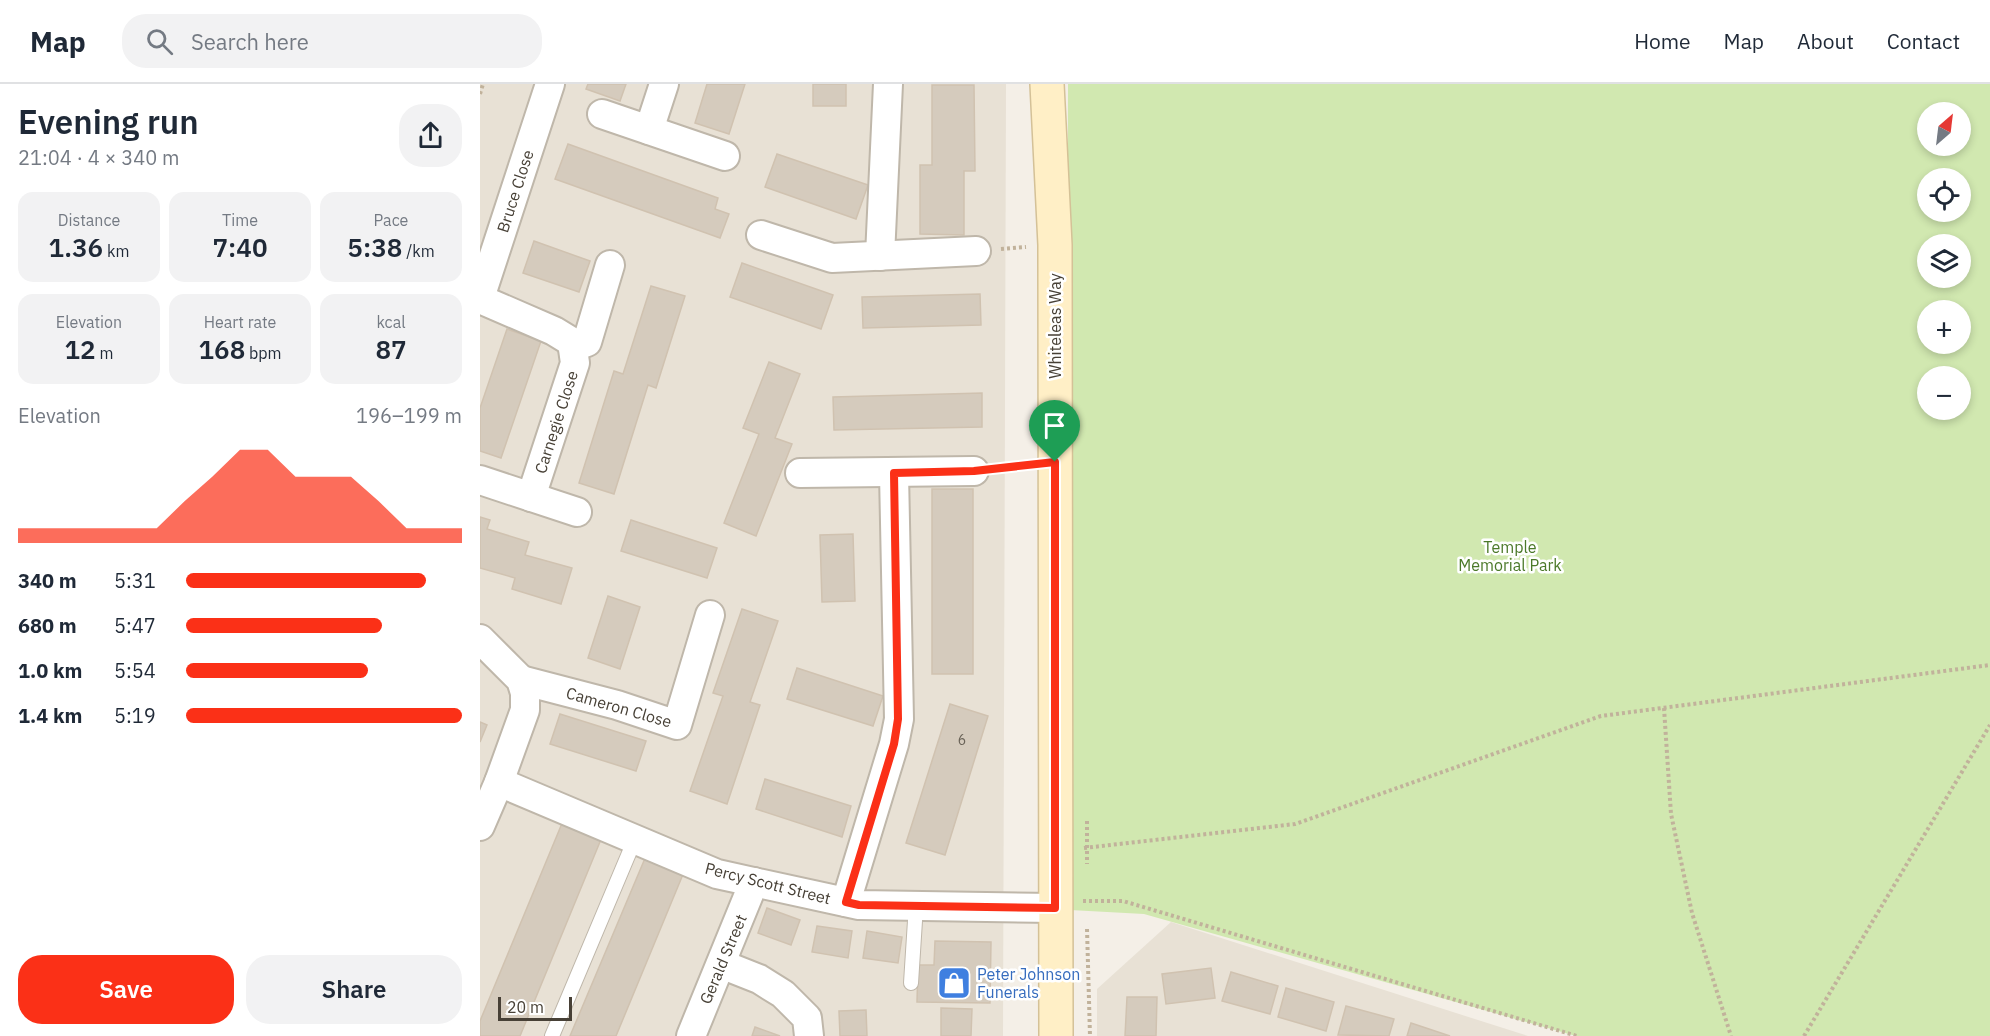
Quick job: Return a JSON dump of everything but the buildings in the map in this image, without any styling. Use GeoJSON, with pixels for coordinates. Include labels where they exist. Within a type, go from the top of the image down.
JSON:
{"type":"FeatureCollection","features":[{"type":"Feature","properties":{"kind":"main road","name":"Whiteleas Way"},"geometry":{"type":"LineString","coordinates":[[1047,84],[1054,245],[1056,1036]]}},
{"type":"Feature","properties":{"kind":"street","name":"Bruce Close"},"geometry":{"type":"LineString","coordinates":[[480,298],[550,84]]}},
{"type":"Feature","properties":{"kind":"street"},"geometry":{"type":"LineString","coordinates":[[649,130],[664,84]]}},
{"type":"Feature","properties":{"kind":"street"},"geometry":{"type":"LineString","coordinates":[[880,256],[888,84]]}},
{"type":"Feature","properties":{"kind":"street"},"geometry":{"type":"LineString","coordinates":[[602,114],[725,156]]}},
{"type":"Feature","properties":{"kind":"street"},"geometry":{"type":"LineString","coordinates":[[761,235],[832,258],[976,251]]}},
{"type":"Feature","properties":{"kind":"street","name":"Carnegie Close"},"geometry":{"type":"LineString","coordinates":[[573,348],[587,342],[610,265]]}},
{"type":"Feature","properties":{"kind":"street","name":"Carnegie Close"},"geometry":{"type":"LineString","coordinates":[[480,298],[554,331],[572,342],[575,363],[531,497]]}},
{"type":"Feature","properties":{"kind":"street"},"geometry":{"type":"LineString","coordinates":[[800,473],[974,471]]}},
{"type":"Feature","properties":{"kind":"street"},"geometry":{"type":"LineString","coordinates":[[846,902],[894,744],[898,719],[894,473]]}},
{"type":"Feature","properties":{"kind":"street"},"geometry":{"type":"LineString","coordinates":[[480,480],[577,512]]}},
{"type":"Feature","properties":{"kind":"street","name":"Cameron Close"},"geometry":{"type":"LineString","coordinates":[[521,680],[617,705],[677,725],[710,615]]}},
{"type":"Feature","properties":{"kind":"street"},"geometry":{"type":"LineString","coordinates":[[480,639],[521,680],[525,693],[525,710],[499,782],[480,826]]}},
{"type":"Feature","properties":{"kind":"street","name":"Percy Scott Street"},"geometry":{"type":"LineString","coordinates":[[499,782],[717,874],[859,905],[1055,905]]}},
{"type":"Feature","properties":{"kind":"street","name":"Gerald Street"},"geometry":{"type":"LineString","coordinates":[[691,1036],[754,882]]}},
{"type":"Feature","properties":{"kind":"street"},"geometry":{"type":"LineString","coordinates":[[721,964],[759,979],[783,994],[807,1018],[809,1036]]}},
{"type":"Feature","properties":{"kind":"lane"},"geometry":{"type":"LineString","coordinates":[[552,1036],[635,839]]}},
{"type":"Feature","properties":{"kind":"lane"},"geometry":{"type":"LineString","coordinates":[[911,983],[916,905]]}},
{"type":"Feature","properties":{"kind":"path"},"geometry":{"type":"LineString","coordinates":[[480,94],[483,84]]}},
{"type":"Feature","properties":{"kind":"path"},"geometry":{"type":"LineString","coordinates":[[976,251],[1054,245]]}},
{"type":"Feature","properties":{"kind":"path"},"geometry":{"type":"LineString","coordinates":[[974,471],[1055,462]]}},
{"type":"Feature","properties":{"kind":"path"},"geometry":{"type":"LineString","coordinates":[[1055,851],[1295,824],[1601,716],[1990,665]]}},
{"type":"Feature","properties":{"kind":"path"},"geometry":{"type":"LineString","coordinates":[[1664,708],[1671,814],[1692,914],[1731,1036]]}},
{"type":"Feature","properties":{"kind":"path"},"geometry":{"type":"LineString","coordinates":[[1804,1036],[1990,725]]}},
{"type":"Feature","properties":{"kind":"path"},"geometry":{"type":"LineString","coordinates":[[1055,905],[1123,901],[1577,1036]]}},
{"type":"Feature","properties":{"kind":"shaded area"},"geometry":{"type":"Polygon","coordinates":[[[480,84],[1006,84],[1003,1036],[480,1036],[480,84]]]}},
{"type":"Feature","properties":{"kind":"shaded area"},"geometry":{"type":"Polygon","coordinates":[[[1171,922],[1528,1036],[1097,1036],[1097,989],[1171,922]]]}},
{"type":"Feature","properties":{"kind":"green space","name":"Temple Memorial Park"},"geometry":{"type":"Polygon","coordinates":[[[1068,84],[1990,84],[1990,1036],[1576,1036],[1144,914],[1070,910],[1067,555],[1068,84]]]}},
{"type":"Feature","properties":{"kind":"place","name":"Peter Johnson Funerals"},"geometry":{"type":"Point","coordinates":[954,983]}},
{"type":"Feature","properties":{"kind":"route"},"geometry":{"type":"LineString","coordinates":[[1055,462],[1055,908],[859,905],[846,902],[894,744],[898,719],[894,473],[974,471],[1055,462]]}}]}
